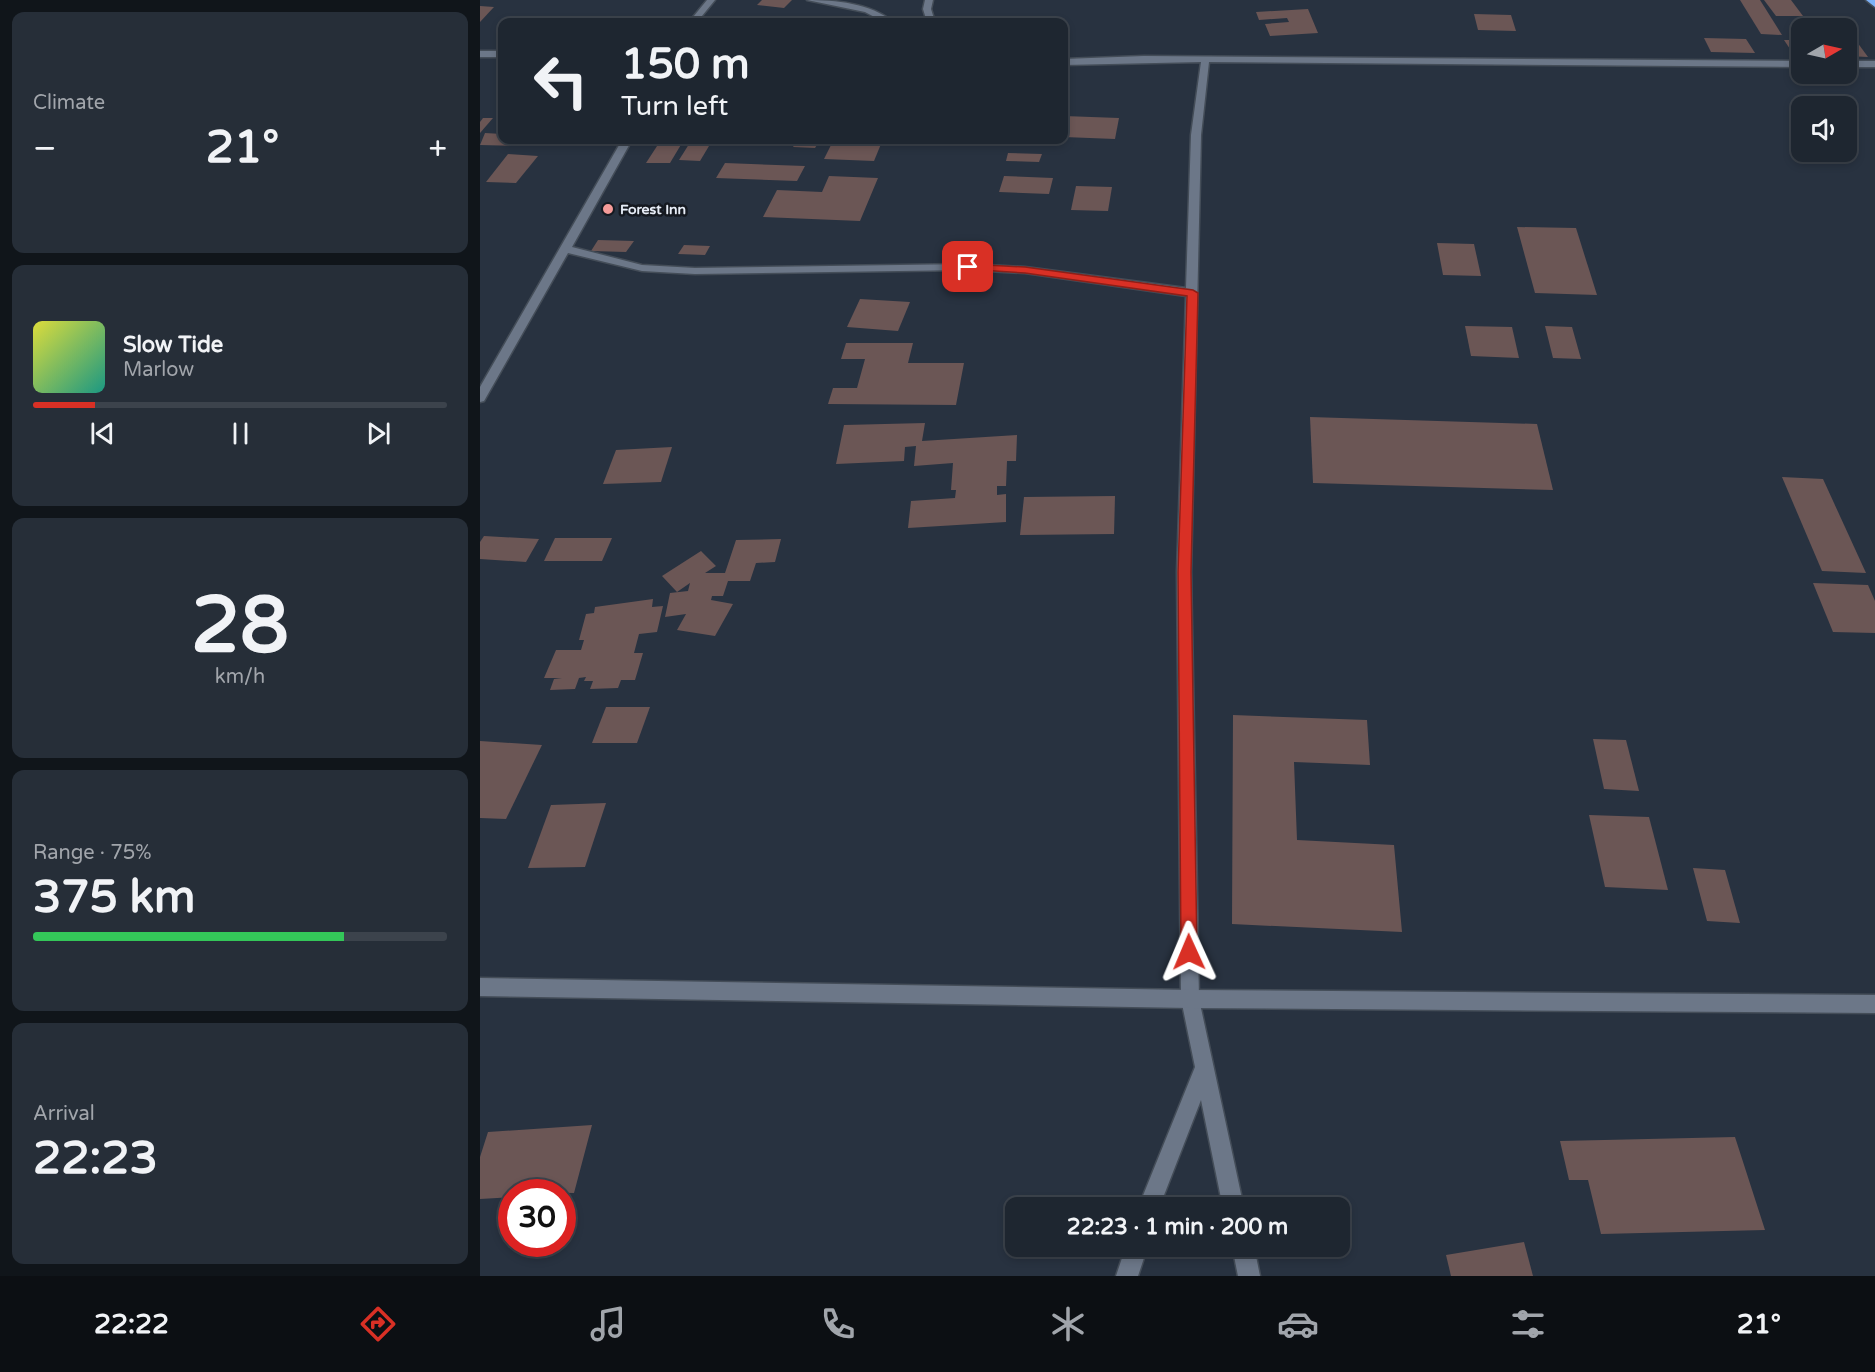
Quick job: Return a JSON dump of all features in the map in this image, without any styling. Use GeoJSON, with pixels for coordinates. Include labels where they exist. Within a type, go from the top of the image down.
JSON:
{"type":"FeatureCollection","features":[{"type":"Feature","properties":{"kind":"highway"},"geometry":{"type":"LineString","coordinates":[[1871,0],[1875,4]]}},
{"type":"Feature","properties":{"kind":"street"},"geometry":{"type":"LineString","coordinates":[[696,18],[711,0]]}},
{"type":"Feature","properties":{"kind":"street"},"geometry":{"type":"LineString","coordinates":[[811,0],[867,10],[882,18]]}},
{"type":"Feature","properties":{"kind":"street"},"geometry":{"type":"LineString","coordinates":[[867,10],[868,0]]}},
{"type":"Feature","properties":{"kind":"street"},"geometry":{"type":"LineString","coordinates":[[929,0],[927,9],[930,18]]}},
{"type":"Feature","properties":{"kind":"street"},"geometry":{"type":"LineString","coordinates":[[480,54],[498,54]]}},
{"type":"Feature","properties":{"kind":"street"},"geometry":{"type":"LineString","coordinates":[[1068,62],[1144,59],[1205,62],[1791,64]]}},
{"type":"Feature","properties":{"kind":"street"},"geometry":{"type":"LineString","coordinates":[[1205,62],[1196,135],[1184,572],[1190,999],[1232,1197]]}},
{"type":"Feature","properties":{"kind":"street"},"geometry":{"type":"LineString","coordinates":[[1857,64],[1875,64]]}},
{"type":"Feature","properties":{"kind":"street"},"geometry":{"type":"LineString","coordinates":[[480,398],[625,144]]}},
{"type":"Feature","properties":{"kind":"street"},"geometry":{"type":"LineString","coordinates":[[567,249],[642,268],[695,271],[968,267],[1025,270],[1193,293]]}},
{"type":"Feature","properties":{"kind":"street"},"geometry":{"type":"LineString","coordinates":[[480,987],[1190,999],[1875,1004]]}},
{"type":"Feature","properties":{"kind":"street"},"geometry":{"type":"LineString","coordinates":[[1152,1197],[1204,1068]]}},
{"type":"Feature","properties":{"kind":"street"},"geometry":{"type":"LineString","coordinates":[[1126,1276],[1133,1257]]}},
{"type":"Feature","properties":{"kind":"street"},"geometry":{"type":"LineString","coordinates":[[1245,1257],[1249,1276]]}},
{"type":"Feature","properties":{"kind":"building"},"geometry":{"type":"Polygon","coordinates":[[[762,0],[792,0],[784,8],[757,5],[762,0]]]}},
{"type":"Feature","properties":{"kind":"building"},"geometry":{"type":"Polygon","coordinates":[[[1740,0],[1760,0],[1782,35],[1761,34],[1740,0]]]}},
{"type":"Feature","properties":{"kind":"building"},"geometry":{"type":"Polygon","coordinates":[[[1764,0],[1791,0],[1803,16],[1776,16],[1764,0]]]}},
{"type":"Feature","properties":{"kind":"building"},"geometry":{"type":"Polygon","coordinates":[[[480,6],[494,7],[480,22],[480,6]]]}},
{"type":"Feature","properties":{"kind":"building"},"geometry":{"type":"Polygon","coordinates":[[[1308,9],[1318,33],[1270,36],[1265,24],[1289,22],[1287,18],[1259,20],[1256,12],[1308,9]]]}},
{"type":"Feature","properties":{"kind":"building"},"geometry":{"type":"Polygon","coordinates":[[[1474,14],[1511,15],[1516,31],[1478,30],[1474,14]]]}},
{"type":"Feature","properties":{"kind":"building"},"geometry":{"type":"Polygon","coordinates":[[[1704,38],[1746,39],[1755,53],[1711,52],[1704,38]]]}},
{"type":"Feature","properties":{"kind":"building"},"geometry":{"type":"Polygon","coordinates":[[[1784,40],[1791,40],[1791,50],[1784,40]]]}},
{"type":"Feature","properties":{"kind":"building"},"geometry":{"type":"Polygon","coordinates":[[[1857,42],[1868,57],[1857,56],[1857,42]]]}},
{"type":"Feature","properties":{"kind":"building"},"geometry":{"type":"Polygon","coordinates":[[[1068,116],[1119,118],[1115,139],[1068,137],[1068,116]]]}},
{"type":"Feature","properties":{"kind":"building"},"geometry":{"type":"Polygon","coordinates":[[[483,118],[493,118],[480,133],[480,122],[483,118]]]}},
{"type":"Feature","properties":{"kind":"building"},"geometry":{"type":"Polygon","coordinates":[[[485,133],[498,134],[498,144],[526,144],[525,146],[480,145],[485,133]]]}},
{"type":"Feature","properties":{"kind":"building"},"geometry":{"type":"Polygon","coordinates":[[[658,144],[681,144],[670,163],[646,163],[658,144]]]}},
{"type":"Feature","properties":{"kind":"building"},"geometry":{"type":"Polygon","coordinates":[[[689,144],[710,144],[700,161],[679,160],[689,144]]]}},
{"type":"Feature","properties":{"kind":"building"},"geometry":{"type":"Polygon","coordinates":[[[795,144],[818,144],[815,148],[793,147],[795,144]]]}},
{"type":"Feature","properties":{"kind":"building"},"geometry":{"type":"Polygon","coordinates":[[[832,144],[881,144],[874,161],[824,159],[832,144]]]}},
{"type":"Feature","properties":{"kind":"building"},"geometry":{"type":"Polygon","coordinates":[[[1008,153],[1042,154],[1039,162],[1006,161],[1008,153]]]}},
{"type":"Feature","properties":{"kind":"building"},"geometry":{"type":"Polygon","coordinates":[[[508,154],[538,156],[516,183],[486,182],[508,154]]]}},
{"type":"Feature","properties":{"kind":"building"},"geometry":{"type":"Polygon","coordinates":[[[725,163],[805,166],[797,181],[716,178],[725,163]]]}},
{"type":"Feature","properties":{"kind":"building"},"geometry":{"type":"Polygon","coordinates":[[[829,176],[878,178],[860,221],[763,217],[777,190],[822,192],[829,176]]]}},
{"type":"Feature","properties":{"kind":"building"},"geometry":{"type":"Polygon","coordinates":[[[1004,176],[1053,178],[1049,194],[999,192],[1004,176]]]}},
{"type":"Feature","properties":{"kind":"building"},"geometry":{"type":"Polygon","coordinates":[[[1076,186],[1112,187],[1108,211],[1071,210],[1076,186]]]}},
{"type":"Feature","properties":{"kind":"building"},"geometry":{"type":"Polygon","coordinates":[[[1517,227],[1576,228],[1597,295],[1535,293],[1517,227]]]}},
{"type":"Feature","properties":{"kind":"building"},"geometry":{"type":"Polygon","coordinates":[[[598,240],[634,241],[626,252],[591,251],[598,240]]]}},
{"type":"Feature","properties":{"kind":"building"},"geometry":{"type":"Polygon","coordinates":[[[1437,243],[1474,244],[1481,276],[1443,275],[1437,243]]]}},
{"type":"Feature","properties":{"kind":"building"},"geometry":{"type":"Polygon","coordinates":[[[684,245],[710,246],[705,255],[678,254],[684,245]]]}},
{"type":"Feature","properties":{"kind":"building"},"geometry":{"type":"Polygon","coordinates":[[[860,299],[910,302],[898,331],[847,327],[860,299]]]}},
{"type":"Feature","properties":{"kind":"building"},"geometry":{"type":"Polygon","coordinates":[[[1465,326],[1512,327],[1519,358],[1471,356],[1465,326]]]}},
{"type":"Feature","properties":{"kind":"building"},"geometry":{"type":"Polygon","coordinates":[[[1545,326],[1572,327],[1581,359],[1553,358],[1545,326]]]}},
{"type":"Feature","properties":{"kind":"building"},"geometry":{"type":"Polygon","coordinates":[[[846,343],[913,343],[908,363],[964,363],[956,405],[828,404],[833,388],[857,388],[865,359],[841,359],[846,343]]]}},
{"type":"Feature","properties":{"kind":"building"},"geometry":{"type":"Polygon","coordinates":[[[1310,417],[1537,424],[1553,490],[1313,483],[1310,417]]]}},
{"type":"Feature","properties":{"kind":"building"},"geometry":{"type":"Polygon","coordinates":[[[925,423],[922,441],[1017,435],[1016,461],[1007,461],[1006,486],[997,486],[997,495],[1006,494],[1006,522],[908,528],[911,501],[955,498],[956,490],[951,490],[953,463],[914,466],[916,446],[905,447],[904,461],[836,464],[844,425],[925,423]]]}},
{"type":"Feature","properties":{"kind":"building"},"geometry":{"type":"Polygon","coordinates":[[[672,447],[661,482],[603,484],[616,450],[672,447]]]}},
{"type":"Feature","properties":{"kind":"building"},"geometry":{"type":"Polygon","coordinates":[[[1782,477],[1823,479],[1866,573],[1822,571],[1782,477]]]}},
{"type":"Feature","properties":{"kind":"building"},"geometry":{"type":"Polygon","coordinates":[[[1115,496],[1114,534],[1020,535],[1024,497],[1115,496]]]}},
{"type":"Feature","properties":{"kind":"building"},"geometry":{"type":"Polygon","coordinates":[[[484,536],[539,539],[526,562],[480,559],[480,542],[484,536]]]}},
{"type":"Feature","properties":{"kind":"building"},"geometry":{"type":"Polygon","coordinates":[[[555,538],[612,538],[602,561],[544,561],[555,538]]]}},
{"type":"Feature","properties":{"kind":"building"},"geometry":{"type":"Polygon","coordinates":[[[781,539],[775,562],[756,563],[750,581],[728,581],[723,596],[712,596],[711,600],[733,604],[715,636],[677,630],[686,614],[665,617],[670,593],[688,591],[690,583],[677,592],[662,576],[701,551],[716,566],[705,573],[725,573],[736,540],[781,539]]]}},
{"type":"Feature","properties":{"kind":"building"},"geometry":{"type":"Polygon","coordinates":[[[1813,583],[1868,585],[1875,601],[1875,633],[1833,632],[1813,583]]]}},
{"type":"Feature","properties":{"kind":"building"},"geometry":{"type":"Polygon","coordinates":[[[653,599],[652,607],[663,606],[657,632],[639,634],[634,653],[643,653],[635,680],[621,680],[618,688],[590,689],[593,681],[584,681],[586,677],[579,678],[575,689],[550,690],[554,679],[562,678],[544,678],[556,650],[581,650],[584,640],[579,640],[586,614],[594,613],[595,607],[653,599]]]}},
{"type":"Feature","properties":{"kind":"building"},"geometry":{"type":"Polygon","coordinates":[[[606,707],[650,707],[637,743],[592,743],[606,707]]]}},
{"type":"Feature","properties":{"kind":"building"},"geometry":{"type":"Polygon","coordinates":[[[1233,715],[1367,720],[1370,765],[1294,762],[1297,840],[1394,845],[1402,932],[1232,924],[1233,715]]]}},
{"type":"Feature","properties":{"kind":"building"},"geometry":{"type":"Polygon","coordinates":[[[1593,739],[1626,740],[1639,791],[1604,789],[1593,739]]]}},
{"type":"Feature","properties":{"kind":"building"},"geometry":{"type":"Polygon","coordinates":[[[480,741],[542,745],[506,819],[480,818],[480,741]]]}},
{"type":"Feature","properties":{"kind":"building"},"geometry":{"type":"Polygon","coordinates":[[[606,803],[585,867],[528,868],[551,805],[606,803]]]}},
{"type":"Feature","properties":{"kind":"building"},"geometry":{"type":"Polygon","coordinates":[[[1589,815],[1649,817],[1668,890],[1605,887],[1589,815]]]}},
{"type":"Feature","properties":{"kind":"building"},"geometry":{"type":"Polygon","coordinates":[[[1693,868],[1725,870],[1740,923],[1707,921],[1693,868]]]}},
{"type":"Feature","properties":{"kind":"building"},"geometry":{"type":"Polygon","coordinates":[[[592,1125],[576,1185],[576,1179],[498,1179],[498,1198],[480,1199],[480,1157],[488,1132],[592,1125]]]}},
{"type":"Feature","properties":{"kind":"building"},"geometry":{"type":"Polygon","coordinates":[[[1735,1137],[1765,1230],[1601,1234],[1588,1180],[1569,1180],[1560,1141],[1735,1137]]]}},
{"type":"Feature","properties":{"kind":"building"},"geometry":{"type":"Polygon","coordinates":[[[1524,1242],[1533,1276],[1451,1276],[1446,1255],[1524,1242]]]}},
{"type":"Feature","properties":{"kind":"place","name":"Forest Inn"},"geometry":{"type":"Point","coordinates":[608,209]}},
{"type":"Feature","properties":{"kind":"route"},"geometry":{"type":"LineString","coordinates":[[968,267],[1025,270],[1193,293],[1184,572],[1189,952]]}}]}
